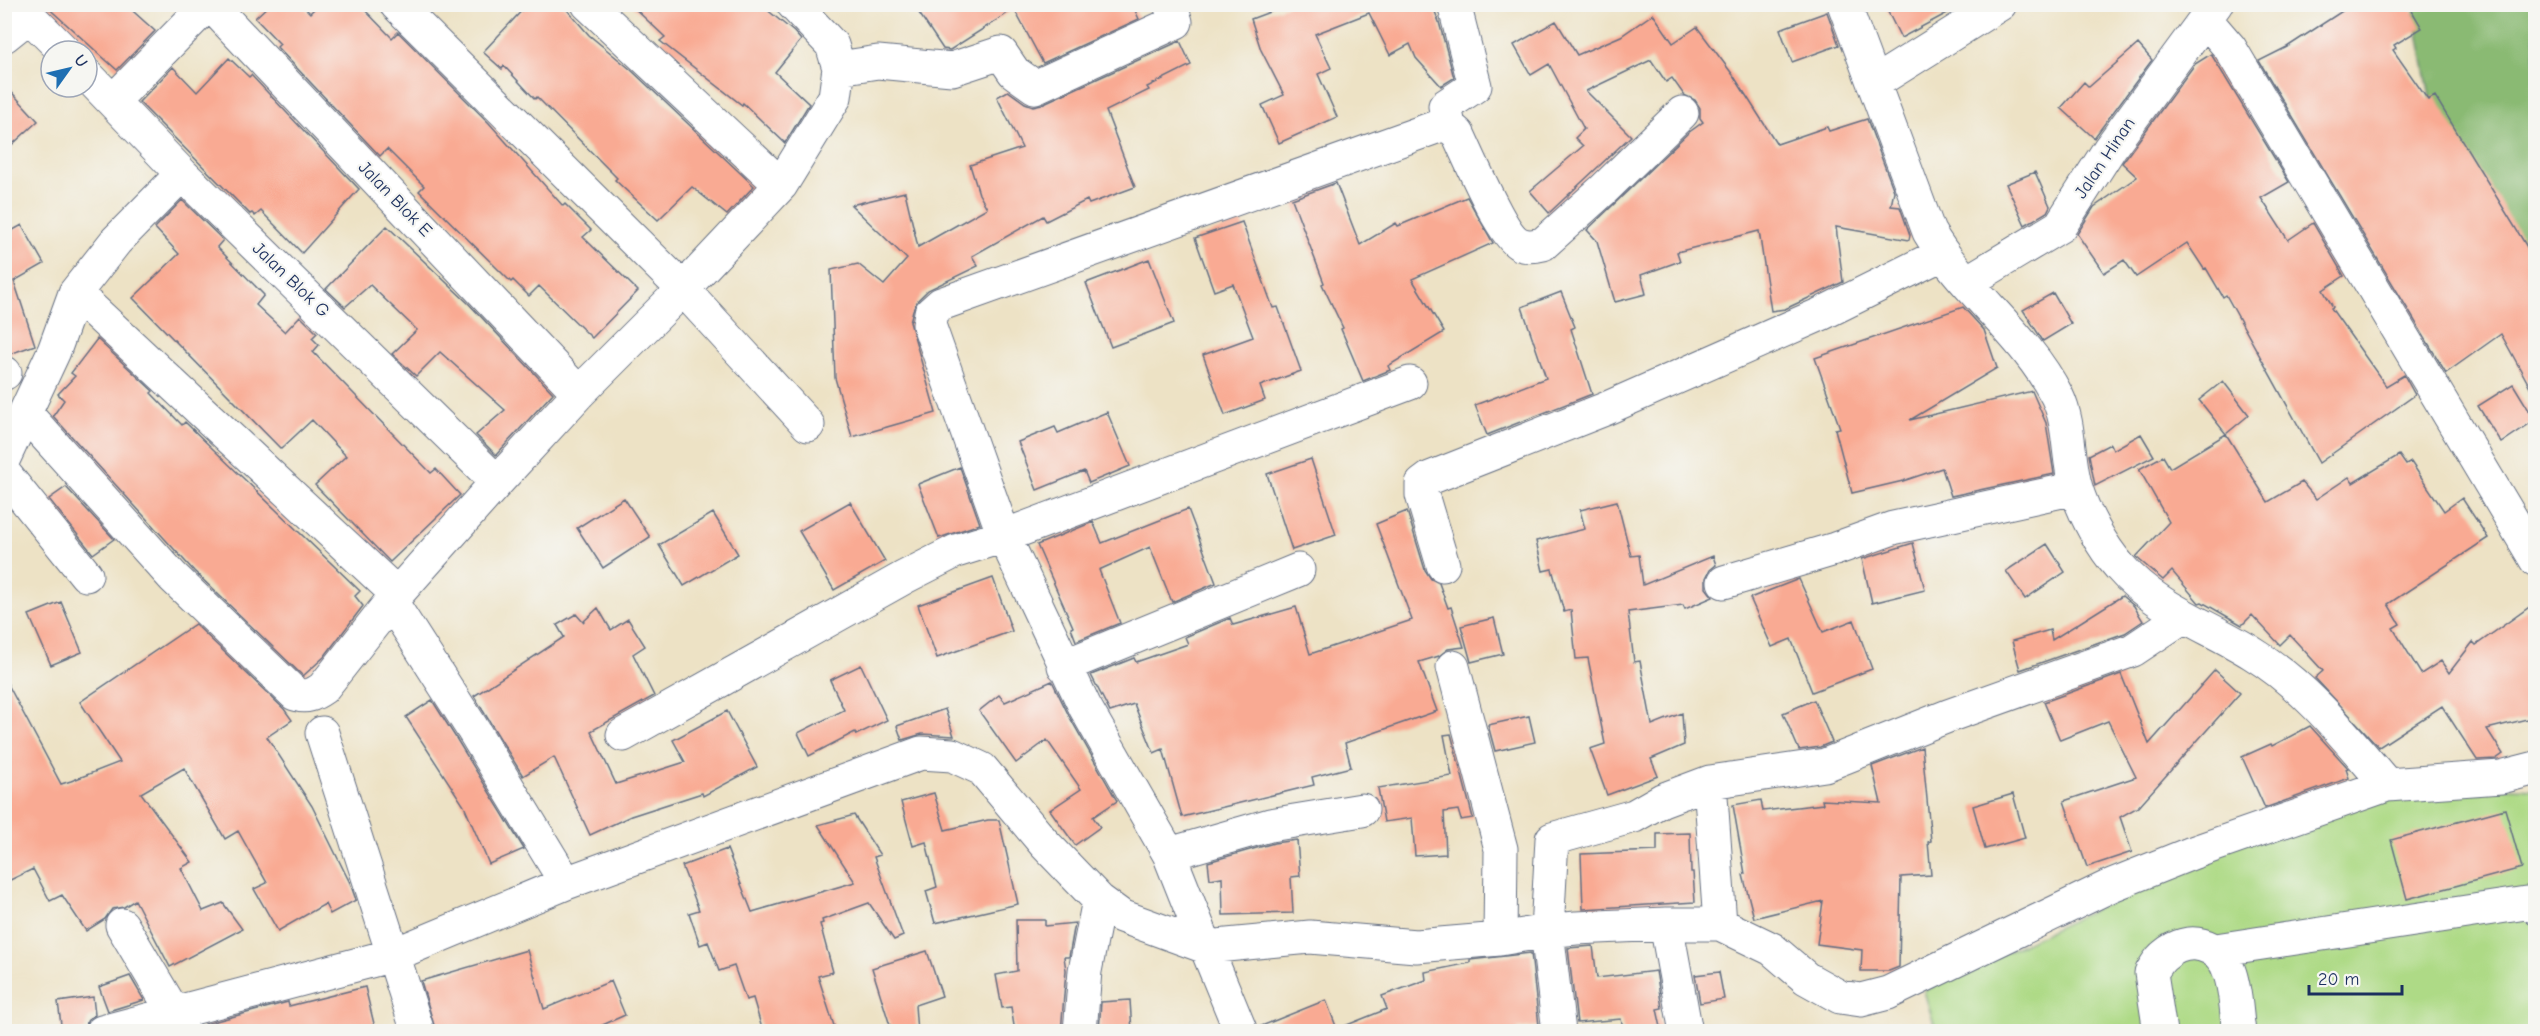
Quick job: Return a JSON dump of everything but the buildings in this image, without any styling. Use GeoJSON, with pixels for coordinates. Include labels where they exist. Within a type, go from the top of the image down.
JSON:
{"type":"FeatureCollection","features":[{"type":"Feature","properties":{"kind":"street"},"geometry":{"type":"LineString","coordinates":[[113,101],[209,4]]}},
{"type":"Feature","properties":{"kind":"street","name":"Jalan Blok E"},"geometry":{"type":"LineString","coordinates":[[209,4],[579,393]]}},
{"type":"Feature","properties":{"kind":"street"},"geometry":{"type":"LineString","coordinates":[[396,4],[683,289],[808,425]]}},
{"type":"Feature","properties":{"kind":"street"},"geometry":{"type":"LineString","coordinates":[[588,4],[781,185]]}},
{"type":"Feature","properties":{"kind":"street"},"geometry":{"type":"LineString","coordinates":[[26,414],[173,577],[295,694],[302,697],[311,696],[323,688],[394,599],[497,482],[579,393],[683,289],[781,185],[835,97],[839,68],[832,45],[793,4]]}},
{"type":"Feature","properties":{"kind":"street"},"geometry":{"type":"LineString","coordinates":[[839,68],[878,62],[952,69],[1001,53],[1014,72],[1035,87],[1176,22],[1170,4]]}},
{"type":"Feature","properties":{"kind":"street"},"geometry":{"type":"LineString","coordinates":[[1454,4],[1475,86],[1445,106],[1449,126],[1458,134],[1504,228],[1519,244],[1533,246],[1543,244],[1682,113]]}},
{"type":"Feature","properties":{"kind":"street"},"geometry":{"type":"LineString","coordinates":[[1844,4],[1920,211],[1942,254],[2020,341],[2057,397],[2069,435],[2076,488],[2100,541],[2120,567],[2144,591],[2184,616],[2253,653],[2298,688],[2338,727],[2387,785]]}},
{"type":"Feature","properties":{"kind":"street"},"geometry":{"type":"LineString","coordinates":[[1874,83],[2000,4]]}},
{"type":"Feature","properties":{"kind":"street"},"geometry":{"type":"LineString","coordinates":[[2210,12],[2535,560]]}},
{"type":"Feature","properties":{"kind":"street","name":"Jalan Hinan"},"geometry":{"type":"LineString","coordinates":[[1967,282],[2060,226],[2110,148],[2210,12]]}},
{"type":"Feature","properties":{"kind":"street"},"geometry":{"type":"LineString","coordinates":[[17,19],[46,39]]}},
{"type":"Feature","properties":{"kind":"street","name":"Jalan Blok G"},"geometry":{"type":"LineString","coordinates":[[99,87],[182,174],[497,482]]}},
{"type":"Feature","properties":{"kind":"street"},"geometry":{"type":"LineString","coordinates":[[1241,1032],[1169,854],[1113,759],[1064,666],[1004,536],[929,325],[931,313],[941,304],[1439,126],[1449,126]]}},
{"type":"Feature","properties":{"kind":"street"},"geometry":{"type":"LineString","coordinates":[[4,458],[54,351],[75,293],[116,241],[182,174]]}},
{"type":"Feature","properties":{"kind":"street"},"geometry":{"type":"LineString","coordinates":[[1443,565],[1422,495],[1422,484],[1430,478],[1616,405],[1821,314],[1942,254]]}},
{"type":"Feature","properties":{"kind":"street"},"geometry":{"type":"LineString","coordinates":[[75,293],[394,599],[566,883]]}},
{"type":"Feature","properties":{"kind":"street"},"geometry":{"type":"LineString","coordinates":[[622,735],[905,577],[956,551],[1004,536],[1410,383]]}},
{"type":"Feature","properties":{"kind":"street"},"geometry":{"type":"LineString","coordinates":[[4,473],[86,575]]}},
{"type":"Feature","properties":{"kind":"street"},"geometry":{"type":"LineString","coordinates":[[1724,582],[1835,549],[1893,528],[2076,488]]}},
{"type":"Feature","properties":{"kind":"street"},"geometry":{"type":"LineString","coordinates":[[1064,666],[1298,570]]}},
{"type":"Feature","properties":{"kind":"street"},"geometry":{"type":"LineString","coordinates":[[1559,1032],[1547,931],[1552,839],[1634,816],[1673,795],[1710,782],[1825,765],[1948,716],[2133,650],[2184,616]]}},
{"type":"Feature","properties":{"kind":"street"},"geometry":{"type":"LineString","coordinates":[[1453,667],[1501,849],[1500,939]]}},
{"type":"Feature","properties":{"kind":"street"},"geometry":{"type":"LineString","coordinates":[[322,733],[418,1032]]}},
{"type":"Feature","properties":{"kind":"street"},"geometry":{"type":"LineString","coordinates":[[102,1032],[178,1022],[393,955],[566,883],[921,753],[952,754],[982,769],[1044,843],[1099,900],[1121,916],[1206,947],[1310,937],[1416,946],[1500,939],[1547,931],[1666,924],[1720,924],[1772,949],[1806,978],[1840,997],[1862,1000],[1888,993],[2112,885],[2192,853],[2387,785],[2501,777],[2535,768]]}},
{"type":"Feature","properties":{"kind":"street"},"geometry":{"type":"LineString","coordinates":[[1710,782],[1720,924]]}},
{"type":"Feature","properties":{"kind":"street"},"geometry":{"type":"LineString","coordinates":[[1169,854],[1270,825],[1362,810]]}},
{"type":"Feature","properties":{"kind":"street"},"geometry":{"type":"LineString","coordinates":[[1080,1032],[1087,961],[1099,900]]}},
{"type":"Feature","properties":{"kind":"street"},"geometry":{"type":"LineString","coordinates":[[2160,1032],[2151,973],[2164,955],[2181,945],[2198,944],[2216,950],[2526,903],[2535,908]]}},
{"type":"Feature","properties":{"kind":"street"},"geometry":{"type":"LineString","coordinates":[[1666,924],[1686,1032]]}},
{"type":"Feature","properties":{"kind":"street"},"geometry":{"type":"LineString","coordinates":[[122,925],[178,1022]]}},
{"type":"Feature","properties":{"kind":"street"},"geometry":{"type":"LineString","coordinates":[[2216,950],[2229,970],[2239,1032]]}},
{"type":"Feature","properties":{"kind":"green space"},"geometry":{"type":"Polygon","coordinates":[[[2413,5],[2535,5],[2535,273],[2430,98],[2413,5]]]}},
{"type":"Feature","properties":{"kind":"green space"},"geometry":{"type":"Polygon","coordinates":[[[2364,782],[2535,789],[2535,1031],[1936,1031],[1924,991],[2364,782]]]}}]}
